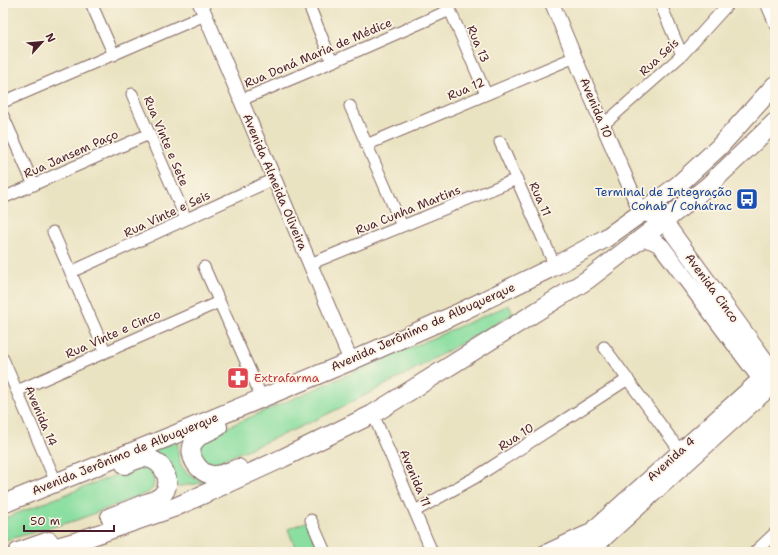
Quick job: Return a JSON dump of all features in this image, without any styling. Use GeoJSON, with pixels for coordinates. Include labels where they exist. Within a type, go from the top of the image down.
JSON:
{"type":"FeatureCollection","features":[{"type":"Feature","properties":{"kind":"main road","name":"Avenida Jerônimo de Albuquerque"},"geometry":{"type":"LineString","coordinates":[[3,504],[351,360],[448,318],[555,266],[606,238],[642,213],[678,185],[719,147],[775,85]]}},
{"type":"Feature","properties":{"kind":"main road"},"geometry":{"type":"LineString","coordinates":[[38,552],[77,547],[173,508],[283,458],[373,414],[586,280],[708,186],[775,122]]}},
{"type":"Feature","properties":{"kind":"main road"},"geometry":{"type":"LineString","coordinates":[[642,213],[654,216],[664,221]]}},
{"type":"Feature","properties":{"kind":"main road","name":"Avenida Cinco"},"geometry":{"type":"LineString","coordinates":[[664,221],[771,379]]}},
{"type":"Feature","properties":{"kind":"main road","name":"Avenida Cinco"},"geometry":{"type":"LineString","coordinates":[[641,239],[651,240],[662,247],[771,379]]}},
{"type":"Feature","properties":{"kind":"main road"},"geometry":{"type":"LineString","coordinates":[[351,360],[286,396],[199,436],[192,445],[193,460],[198,468],[204,473],[214,475],[223,474],[373,414]]}},
{"type":"Feature","properties":{"kind":"main road","name":"Avenida 4"},"geometry":{"type":"LineString","coordinates":[[568,552],[680,451],[771,379]]}},
{"type":"Feature","properties":{"kind":"main road","name":"Avenida 4"},"geometry":{"type":"LineString","coordinates":[[589,552],[771,379]]}},
{"type":"Feature","properties":{"kind":"main road"},"geometry":{"type":"LineString","coordinates":[[3,509],[65,490],[140,458],[157,462],[163,468],[166,475],[167,482],[165,491],[157,499],[18,552]]}},
{"type":"Feature","properties":{"kind":"street"},"geometry":{"type":"LineString","coordinates":[[91,3],[114,55]]}},
{"type":"Feature","properties":{"kind":"street"},"geometry":{"type":"LineString","coordinates":[[308,3],[332,62]]}},
{"type":"Feature","properties":{"kind":"street","name":"Avenida 10"},"geometry":{"type":"LineString","coordinates":[[552,3],[642,213]]}},
{"type":"Feature","properties":{"kind":"street"},"geometry":{"type":"LineString","coordinates":[[660,3],[682,55]]}},
{"type":"Feature","properties":{"kind":"street","name":"Rua Seis"},"geometry":{"type":"LineString","coordinates":[[603,125],[682,55],[729,3]]}},
{"type":"Feature","properties":{"kind":"street"},"geometry":{"type":"LineString","coordinates":[[766,3],[775,24]]}},
{"type":"Feature","properties":{"kind":"street","name":"Rua Doná Maria de Médice"},"geometry":{"type":"LineString","coordinates":[[241,100],[332,62],[448,6]]}},
{"type":"Feature","properties":{"kind":"street","name":"Rua 13"},"geometry":{"type":"LineString","coordinates":[[448,6],[486,94]]}},
{"type":"Feature","properties":{"kind":"street"},"geometry":{"type":"LineString","coordinates":[[3,102],[114,55],[203,9]]}},
{"type":"Feature","properties":{"kind":"street","name":"Avenida Almeida Oliveira"},"geometry":{"type":"LineString","coordinates":[[203,9],[351,360]]}},
{"type":"Feature","properties":{"kind":"street","name":"Rua 12"},"geometry":{"type":"LineString","coordinates":[[366,145],[575,57]]}},
{"type":"Feature","properties":{"kind":"street","name":"Rua Vinte e Sete"},"geometry":{"type":"LineString","coordinates":[[132,94],[186,219]]}},
{"type":"Feature","properties":{"kind":"street"},"geometry":{"type":"LineString","coordinates":[[350,106],[402,226]]}},
{"type":"Feature","properties":{"kind":"street"},"geometry":{"type":"LineString","coordinates":[[3,116],[34,184]]}},
{"type":"Feature","properties":{"kind":"street","name":"Rua Jansem Paço"},"geometry":{"type":"LineString","coordinates":[[3,198],[149,134]]}},
{"type":"Feature","properties":{"kind":"street","name":"Rua 11"},"geometry":{"type":"LineString","coordinates":[[500,142],[555,266]]}},
{"type":"Feature","properties":{"kind":"street","name":"Rua Vinte e Seis"},"geometry":{"type":"LineString","coordinates":[[71,272],[274,179]]}},
{"type":"Feature","properties":{"kind":"street","name":"Rua Cunha Martins"},"geometry":{"type":"LineString","coordinates":[[310,264],[517,179]]}},
{"type":"Feature","properties":{"kind":"street"},"geometry":{"type":"LineString","coordinates":[[53,232],[105,351]]}},
{"type":"Feature","properties":{"kind":"street"},"geometry":{"type":"LineString","coordinates":[[204,267],[262,398]]}},
{"type":"Feature","properties":{"kind":"street","name":"Rua Vinte e Cinco"},"geometry":{"type":"LineString","coordinates":[[17,391],[219,302]]}},
{"type":"Feature","properties":{"kind":"street"},"geometry":{"type":"LineString","coordinates":[[604,347],[680,451]]}},
{"type":"Feature","properties":{"kind":"street","name":"Avenida 14"},"geometry":{"type":"LineString","coordinates":[[3,359],[56,482]]}},
{"type":"Feature","properties":{"kind":"street","name":"Rua 10"},"geometry":{"type":"LineString","coordinates":[[415,511],[476,477],[628,380]]}},
{"type":"Feature","properties":{"kind":"street","name":"Avenida 11"},"geometry":{"type":"LineString","coordinates":[[373,414],[432,552]]}},
{"type":"Feature","properties":{"kind":"street"},"geometry":{"type":"LineString","coordinates":[[311,520],[325,552]]}},
{"type":"Feature","properties":{"kind":"street"},"geometry":{"type":"LineString","coordinates":[[542,552],[598,526]]}},
{"type":"Feature","properties":{"kind":"street"},"geometry":{"type":"LineString","coordinates":[[755,552],[775,534]]}},
{"type":"Feature","properties":{"kind":"green space"},"geometry":{"type":"Polygon","coordinates":[[[509,305],[513,314],[340,408],[264,443],[212,464],[202,462],[196,445],[200,439],[509,305]]]}},
{"type":"Feature","properties":{"kind":"green space"},"geometry":{"type":"Polygon","coordinates":[[[178,442],[178,456],[182,466],[189,474],[202,483],[174,487],[153,449],[178,442]]]}},
{"type":"Feature","properties":{"kind":"green space"},"geometry":{"type":"Polygon","coordinates":[[[136,467],[146,468],[153,476],[154,483],[149,492],[77,520],[3,541],[3,519],[136,467]]]}},
{"type":"Feature","properties":{"kind":"green space"},"geometry":{"type":"Polygon","coordinates":[[[307,521],[318,549],[310,552],[297,552],[288,529],[307,521]]]}},
{"type":"Feature","properties":{"kind":"place","name":"Terminal de Integração Cohab / Cohatrac"},"geometry":{"type":"Point","coordinates":[747,199]}},
{"type":"Feature","properties":{"kind":"place","name":"Extrafarma"},"geometry":{"type":"Point","coordinates":[238,378]}}]}
